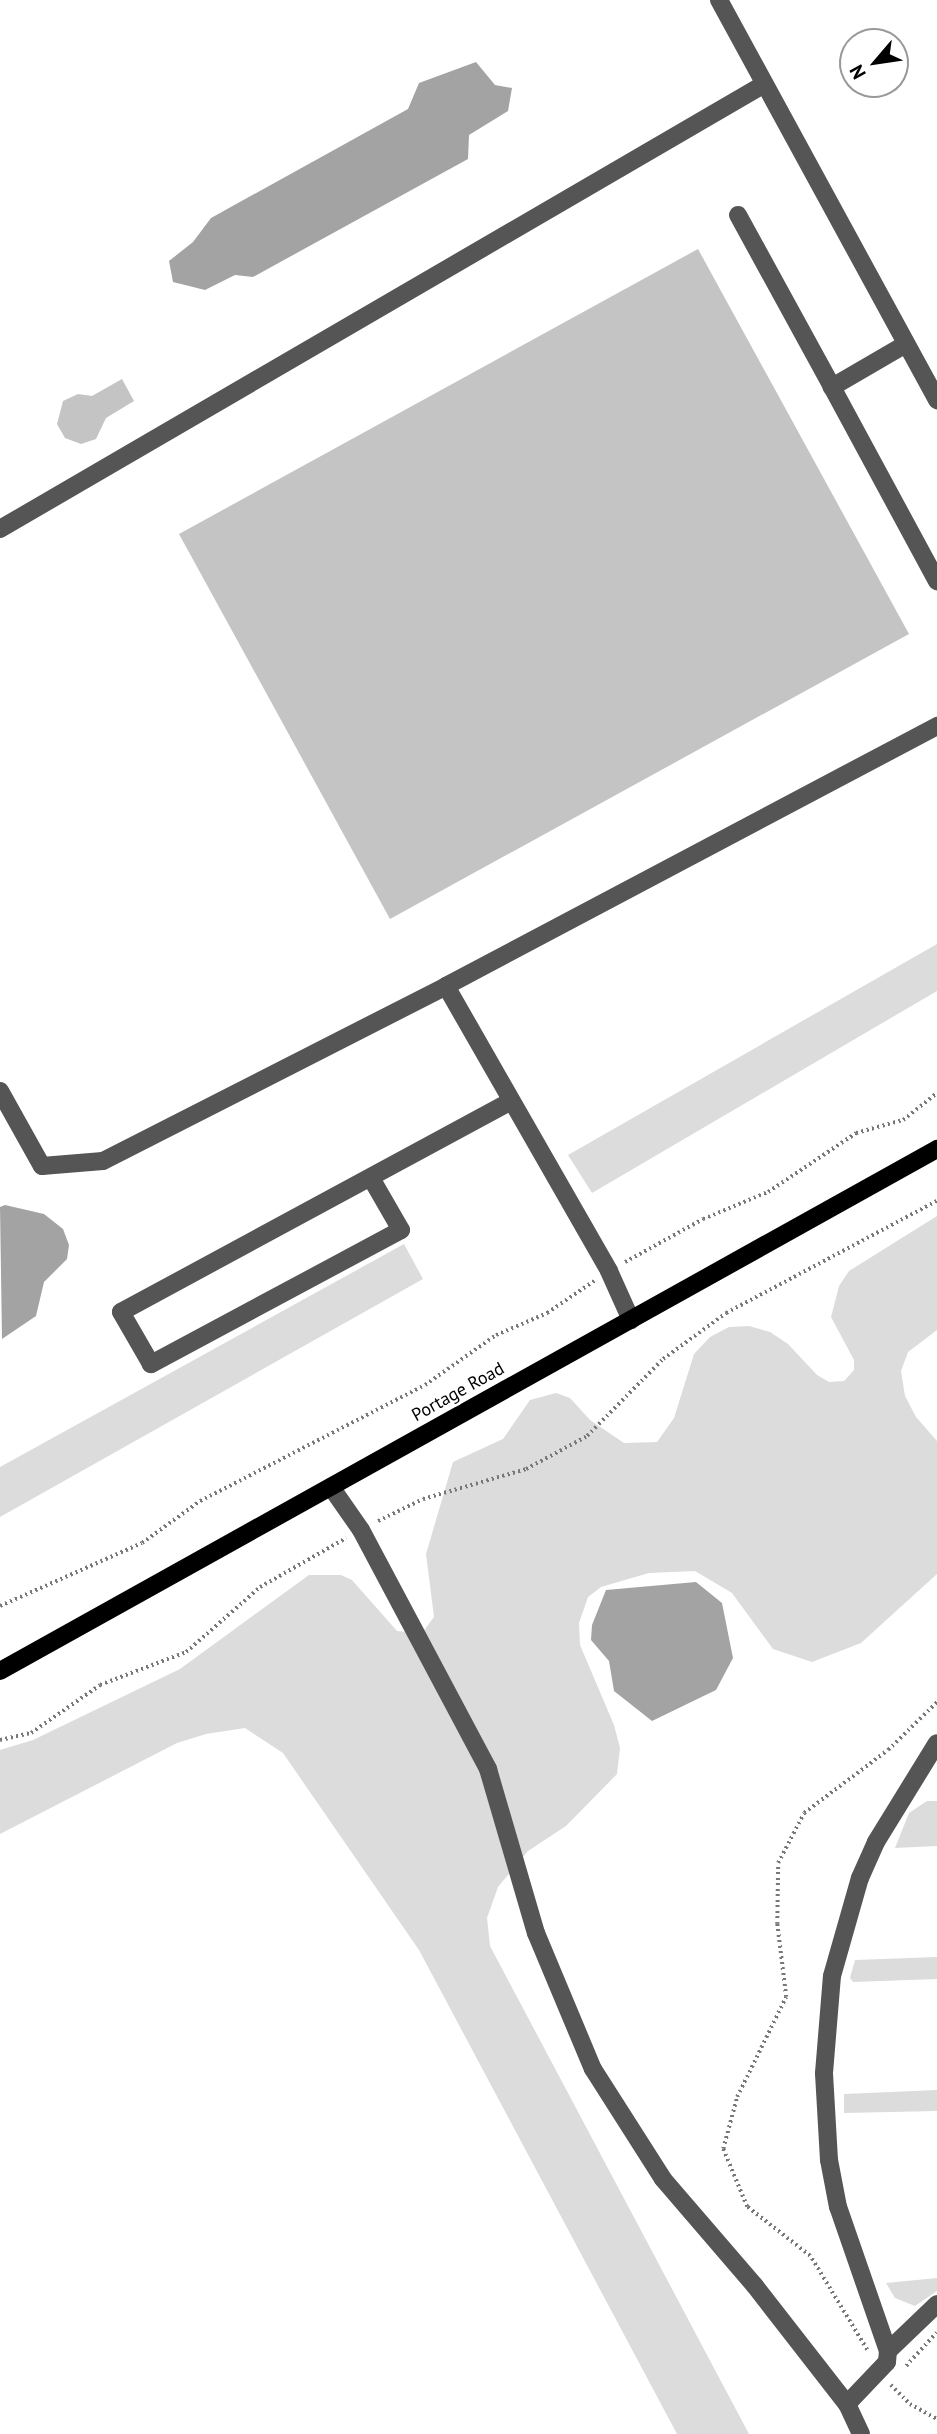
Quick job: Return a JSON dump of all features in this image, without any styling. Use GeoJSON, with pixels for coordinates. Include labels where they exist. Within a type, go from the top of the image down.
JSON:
{"type":"FeatureCollection","features":[{"type":"Feature","properties":{"kind":"main road","name":"Portage Road"},"geometry":{"type":"LineString","coordinates":[[0,1671],[937,1149]]}},
{"type":"Feature","properties":{"kind":"street"},"geometry":{"type":"LineString","coordinates":[[719,0],[937,400]]}},
{"type":"Feature","properties":{"kind":"street"},"geometry":{"type":"LineString","coordinates":[[0,529],[763,85]]}},
{"type":"Feature","properties":{"kind":"street"},"geometry":{"type":"LineString","coordinates":[[738,215],[937,581]]}},
{"type":"Feature","properties":{"kind":"street"},"geometry":{"type":"LineString","coordinates":[[832,387],[906,344]]}},
{"type":"Feature","properties":{"kind":"street"},"geometry":{"type":"LineString","coordinates":[[0,1091],[42,1166],[103,1161],[446,986],[937,726]]}},
{"type":"Feature","properties":{"kind":"street"},"geometry":{"type":"LineString","coordinates":[[446,986],[609,1271],[632,1320]]}},
{"type":"Feature","properties":{"kind":"street"},"geometry":{"type":"LineString","coordinates":[[371,1178],[401,1230],[151,1364],[121,1311],[510,1102]]}},
{"type":"Feature","properties":{"kind":"street"},"geometry":{"type":"LineString","coordinates":[[331,1487],[361,1530],[488,1769],[536,1933],[593,2069],[663,2179],[755,2286],[847,2404],[860,2434]]}},
{"type":"Feature","properties":{"kind":"street"},"geometry":{"type":"LineString","coordinates":[[847,2404],[885,2376],[888,2351],[836,2195],[824,2118],[826,2029],[832,1976],[860,1878],[931,1764],[937,1742]]}},
{"type":"Feature","properties":{"kind":"street"},"geometry":{"type":"LineString","coordinates":[[888,2351],[937,2304]]}},
{"type":"Feature","properties":{"kind":"path"},"geometry":{"type":"LineString","coordinates":[[0,1606],[142,1543],[200,1501],[425,1385],[496,1335],[547,1313],[609,1271],[703,1219],[768,1192],[856,1133],[904,1120],[937,1093]]}},
{"type":"Feature","properties":{"kind":"path"},"geometry":{"type":"LineString","coordinates":[[0,1741],[31,1733],[100,1685],[186,1652],[260,1587],[361,1530],[423,1499],[527,1469],[587,1436],[663,1360],[726,1313],[937,1200]]}},
{"type":"Feature","properties":{"kind":"path"},"geometry":{"type":"LineString","coordinates":[[937,1702],[888,1750],[804,1813],[778,1863],[777,1924],[786,1997],[737,2097],[723,2149],[747,2207],[810,2256],[885,2376],[910,2404],[937,2419]]}},
{"type":"Feature","properties":{"kind":"path"},"geometry":{"type":"LineString","coordinates":[[919,1720],[925,1726]]}},
{"type":"Feature","properties":{"kind":"path"},"geometry":{"type":"LineString","coordinates":[[885,2376],[937,2333]]}},
{"type":"Feature","properties":{"kind":"shaded area"},"geometry":{"type":"Polygon","coordinates":[[[476,62],[495,85],[512,88],[508,111],[469,135],[468,159],[253,277],[235,275],[205,290],[173,282],[169,261],[193,242],[211,218],[408,109],[419,83],[476,62]]]}},
{"type":"Feature","properties":{"kind":"shaded area"},"geometry":{"type":"Polygon","coordinates":[[[937,944],[937,991],[592,1193],[568,1155],[937,944]]]}},
{"type":"Feature","properties":{"kind":"shaded area"},"geometry":{"type":"Polygon","coordinates":[[[5,1205],[44,1214],[63,1229],[69,1245],[67,1259],[44,1282],[36,1316],[2,1339],[0,1207],[5,1205]]]}},
{"type":"Feature","properties":{"kind":"shaded area"},"geometry":{"type":"Polygon","coordinates":[[[937,1216],[937,1330],[908,1352],[901,1371],[905,1396],[916,1417],[937,1441],[937,1574],[861,1643],[812,1662],[773,1649],[732,1593],[695,1571],[649,1573],[601,1587],[588,1597],[579,1623],[580,1645],[614,1725],[620,1748],[617,1774],[566,1826],[528,1851],[498,1887],[487,1918],[490,1946],[749,2434],[677,2434],[419,1950],[283,1753],[245,1728],[206,1734],[177,1743],[0,1834],[0,1750],[33,1740],[180,1669],[309,1575],[341,1575],[352,1580],[397,1631],[422,1633],[434,1617],[426,1554],[453,1462],[503,1439],[530,1400],[556,1393],[570,1398],[590,1420],[624,1443],[657,1442],[674,1418],[694,1354],[710,1337],[729,1327],[749,1326],[770,1332],[788,1344],[817,1375],[829,1382],[844,1381],[854,1370],[854,1360],[831,1317],[839,1286],[849,1271],[937,1216]]]}},
{"type":"Feature","properties":{"kind":"shaded area"},"geometry":{"type":"Polygon","coordinates":[[[404,1244],[423,1279],[0,1517],[0,1467],[404,1244]]]}},
{"type":"Feature","properties":{"kind":"shaded area"},"geometry":{"type":"Polygon","coordinates":[[[696,1582],[722,1603],[733,1658],[716,1690],[652,1721],[614,1691],[609,1661],[591,1640],[592,1625],[606,1590],[696,1582]]]}},
{"type":"Feature","properties":{"kind":"shaded area"},"geometry":{"type":"Polygon","coordinates":[[[927,1801],[937,1801],[937,1846],[895,1848],[909,1813],[927,1801]]]}},
{"type":"Feature","properties":{"kind":"shaded area"},"geometry":{"type":"Polygon","coordinates":[[[937,1957],[937,1979],[853,1982],[850,1978],[855,1960],[937,1957]]]}},
{"type":"Feature","properties":{"kind":"shaded area"},"geometry":{"type":"Polygon","coordinates":[[[937,2090],[937,2111],[844,2113],[844,2094],[937,2090]]]}},
{"type":"Feature","properties":{"kind":"shaded area"},"geometry":{"type":"Polygon","coordinates":[[[937,2278],[937,2291],[915,2306],[895,2298],[886,2283],[937,2278]]]}},
{"type":"Feature","properties":{"kind":"building"},"geometry":{"type":"Polygon","coordinates":[[[698,249],[909,634],[390,919],[179,534],[698,249]]]}},
{"type":"Feature","properties":{"kind":"building"},"geometry":{"type":"Polygon","coordinates":[[[122,379],[134,401],[106,418],[96,439],[81,444],[65,438],[57,424],[63,401],[78,394],[92,396],[122,379]]]}}]}
